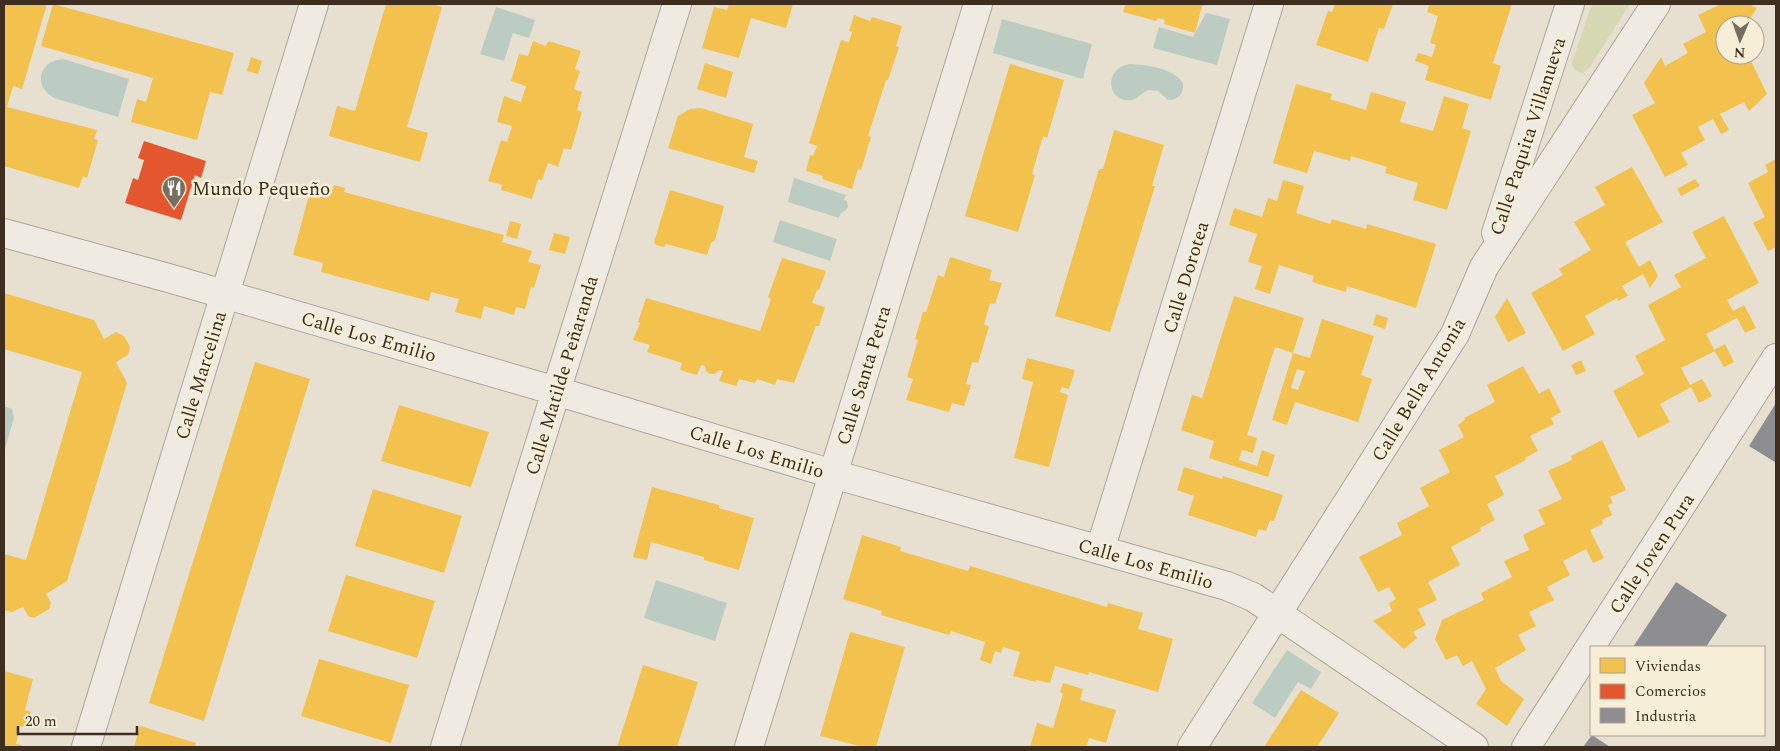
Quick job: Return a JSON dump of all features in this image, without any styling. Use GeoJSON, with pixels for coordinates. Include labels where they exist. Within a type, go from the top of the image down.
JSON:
{"type":"FeatureCollection","features":[{"type":"Feature","properties":{"kind":"street","name":"Calle Marcelina"},"geometry":{"type":"LineString","coordinates":[[86,747],[314,4]]}},
{"type":"Feature","properties":{"kind":"street","name":"Calle Matilde Peñaranda"},"geometry":{"type":"LineString","coordinates":[[445,747],[677,4]]}},
{"type":"Feature","properties":{"kind":"street","name":"Calle Santa Petra"},"geometry":{"type":"LineString","coordinates":[[749,747],[978,4]]}},
{"type":"Feature","properties":{"kind":"street","name":"Calle Dorotea"},"geometry":{"type":"LineString","coordinates":[[1100,550],[1269,4]]}},
{"type":"Feature","properties":{"kind":"street","name":"Calle Paquita Villanueva"},"geometry":{"type":"LineString","coordinates":[[1484,267],[1570,4]]}},
{"type":"Feature","properties":{"kind":"street","name":"Calle Bella Antonia"},"geometry":{"type":"LineString","coordinates":[[1192,747],[1456,334],[1484,267],[1656,4]]}},
{"type":"Feature","properties":{"kind":"street","name":"Calle Los Emilio"},"geometry":{"type":"LineString","coordinates":[[4,233],[172,279],[833,474],[1227,586],[1253,597],[1474,747]]}},
{"type":"Feature","properties":{"kind":"street","name":"Calle Joven Pura"},"geometry":{"type":"LineString","coordinates":[[1591,646],[1776,358]]}},
{"type":"Feature","properties":{"kind":"street","name":"Calle Joven Pura"},"geometry":{"type":"LineString","coordinates":[[1526,747],[1590,647]]}},
{"type":"Feature","properties":{"kind":"green space"},"geometry":{"type":"Polygon","coordinates":[[[1592,4],[1630,4],[1589,68],[1583,73],[1575,70],[1572,62],[1592,4]]]}},
{"type":"Feature","properties":{"kind":"shaded area"},"geometry":{"type":"Polygon","coordinates":[[[496,7],[535,20],[529,38],[513,33],[504,61],[480,54],[496,7]]]}},
{"type":"Feature","properties":{"kind":"shaded area"},"geometry":{"type":"Polygon","coordinates":[[[1206,13],[1230,19],[1217,65],[1153,48],[1159,27],[1193,37],[1206,13]]]}},
{"type":"Feature","properties":{"kind":"shaded area"},"geometry":{"type":"Polygon","coordinates":[[[1002,19],[1092,44],[1083,79],[993,53],[1002,19]]]}},
{"type":"Feature","properties":{"kind":"shaded area"},"geometry":{"type":"Polygon","coordinates":[[[63,59],[129,79],[118,117],[54,98],[47,93],[41,81],[41,75],[48,64],[63,59]]]}},
{"type":"Feature","properties":{"kind":"shaded area"},"geometry":{"type":"Polygon","coordinates":[[[1130,64],[1159,68],[1173,74],[1183,83],[1182,93],[1175,99],[1168,100],[1158,91],[1148,90],[1131,100],[1123,100],[1117,97],[1111,85],[1112,78],[1121,67],[1130,64]]]}},
{"type":"Feature","properties":{"kind":"shaded area"},"geometry":{"type":"Polygon","coordinates":[[[794,178],[846,195],[844,200],[847,201],[848,207],[841,213],[839,218],[788,202],[794,178]]]}},
{"type":"Feature","properties":{"kind":"shaded area"},"geometry":{"type":"Polygon","coordinates":[[[780,220],[837,239],[830,261],[773,242],[780,220]]]}},
{"type":"Feature","properties":{"kind":"shaded area"},"geometry":{"type":"Polygon","coordinates":[[[4,406],[12,409],[14,418],[4,452],[4,406]]]}},
{"type":"Feature","properties":{"kind":"shaded area"},"geometry":{"type":"Polygon","coordinates":[[[656,580],[727,603],[715,641],[644,618],[656,580]]]}},
{"type":"Feature","properties":{"kind":"shaded area"},"geometry":{"type":"Polygon","coordinates":[[[1287,650],[1321,672],[1311,689],[1298,682],[1275,718],[1252,703],[1287,650]]]}},
{"type":"Feature","properties":{"kind":"building: Viviendas"},"geometry":{"type":"Polygon","coordinates":[[[4,4],[47,4],[22,89],[13,86],[7,107],[97,130],[94,139],[98,140],[87,178],[83,176],[79,188],[4,166],[4,4]]]}},
{"type":"Feature","properties":{"kind":"building: Viviendas"},"geometry":{"type":"Polygon","coordinates":[[[53,4],[234,53],[222,95],[210,92],[197,140],[131,122],[137,99],[146,102],[153,78],[41,46],[53,4]]]}},
{"type":"Feature","properties":{"kind":"building: Viviendas"},"geometry":{"type":"Polygon","coordinates":[[[386,4],[432,4],[442,7],[407,127],[428,133],[420,162],[329,136],[337,106],[355,111],[386,4]]]}},
{"type":"Feature","properties":{"kind":"building: Viviendas"},"geometry":{"type":"Polygon","coordinates":[[[729,4],[793,4],[786,28],[751,18],[739,58],[702,48],[714,7],[727,10],[729,4]]]}},
{"type":"Feature","properties":{"kind":"building: Viviendas"},"geometry":{"type":"Polygon","coordinates":[[[1126,4],[1205,4],[1202,6],[1195,33],[1164,24],[1165,20],[1158,18],[1156,21],[1123,12],[1126,4]]]}},
{"type":"Feature","properties":{"kind":"building: Viviendas"},"geometry":{"type":"Polygon","coordinates":[[[1335,4],[1393,4],[1384,29],[1379,28],[1368,62],[1316,45],[1328,11],[1332,12],[1335,4]]]}},
{"type":"Feature","properties":{"kind":"building: Viviendas"},"geometry":{"type":"Polygon","coordinates":[[[1430,4],[1512,4],[1493,63],[1501,66],[1491,100],[1425,80],[1429,66],[1415,61],[1418,53],[1432,57],[1436,45],[1430,43],[1438,16],[1427,12],[1430,4]]]}},
{"type":"Feature","properties":{"kind":"building: Viviendas"},"geometry":{"type":"Polygon","coordinates":[[[1721,4],[1749,4],[1757,8],[1752,15],[1715,15],[1715,65],[1753,65],[1767,94],[1749,111],[1744,102],[1720,114],[1729,130],[1721,134],[1713,119],[1698,127],[1705,140],[1681,153],[1688,165],[1665,177],[1632,115],[1655,103],[1644,83],[1661,57],[1665,66],[1688,53],[1683,44],[1706,32],[1698,15],[1721,4]]]}},
{"type":"Feature","properties":{"kind":"building: Viviendas"},"geometry":{"type":"Polygon","coordinates":[[[854,15],[870,21],[872,17],[902,26],[896,46],[899,47],[868,136],[871,137],[861,170],[858,169],[852,189],[822,179],[823,176],[806,171],[810,155],[813,156],[817,146],[809,143],[841,40],[849,42],[852,32],[849,31],[854,15]]]}},
{"type":"Feature","properties":{"kind":"building: Viviendas"},"geometry":{"type":"Polygon","coordinates":[[[533,41],[546,46],[548,41],[581,51],[575,69],[580,71],[574,89],[582,92],[577,110],[582,112],[571,150],[564,148],[558,167],[548,163],[542,180],[538,179],[532,199],[501,190],[502,185],[488,181],[501,140],[507,142],[512,126],[497,122],[504,96],[521,102],[526,86],[511,81],[519,54],[528,56],[533,41]]]}},
{"type":"Feature","properties":{"kind":"building: Viviendas"},"geometry":{"type":"Polygon","coordinates":[[[251,57],[262,61],[258,74],[247,71],[251,57]]]}},
{"type":"Feature","properties":{"kind":"building: Viviendas"},"geometry":{"type":"Polygon","coordinates":[[[705,63],[733,72],[726,98],[697,89],[705,63]]]}},
{"type":"Feature","properties":{"kind":"building: Viviendas"},"geometry":{"type":"Polygon","coordinates":[[[1010,64],[1064,80],[1047,138],[1043,136],[1032,174],[1035,175],[1018,232],[965,216],[1010,64]]]}},
{"type":"Feature","properties":{"kind":"building: Viviendas"},"geometry":{"type":"Polygon","coordinates":[[[1296,84],[1332,94],[1330,99],[1366,110],[1371,92],[1406,102],[1400,122],[1433,131],[1444,96],[1469,104],[1462,128],[1471,131],[1447,210],[1413,200],[1418,183],[1385,173],[1387,167],[1351,156],[1350,161],[1314,151],[1307,173],[1273,163],[1296,84]]]}},
{"type":"Feature","properties":{"kind":"building: Viviendas"},"geometry":{"type":"Polygon","coordinates":[[[701,108],[753,124],[744,157],[758,161],[754,173],[668,148],[678,116],[690,109],[701,108]]]}},
{"type":"Feature","properties":{"kind":"building: Viviendas"},"geometry":{"type":"Polygon","coordinates":[[[1114,130],[1164,145],[1152,186],[1155,186],[1110,332],[1055,316],[1099,169],[1103,169],[1114,130]]]}},
{"type":"Feature","properties":{"kind":"building: Viviendas"},"geometry":{"type":"Polygon","coordinates":[[[1776,159],[1776,247],[1768,251],[1753,223],[1765,217],[1748,183],[1768,172],[1765,165],[1776,159]]]}},
{"type":"Feature","properties":{"kind":"building: Viviendas"},"geometry":{"type":"Polygon","coordinates":[[[1632,167],[1663,222],[1625,242],[1639,267],[1650,260],[1658,276],[1650,288],[1643,274],[1622,286],[1628,296],[1618,301],[1617,298],[1585,316],[1595,334],[1563,351],[1531,293],[1563,275],[1559,269],[1591,250],[1574,222],[1605,205],[1595,187],[1632,167]]]}},
{"type":"Feature","properties":{"kind":"building: Viviendas"},"geometry":{"type":"Polygon","coordinates":[[[1695,179],[1700,186],[1681,196],[1677,189],[1695,179]]]}},
{"type":"Feature","properties":{"kind":"building: Viviendas"},"geometry":{"type":"Polygon","coordinates":[[[1283,180],[1304,186],[1296,213],[1330,224],[1332,219],[1366,229],[1367,224],[1436,244],[1416,308],[1347,286],[1346,292],[1312,282],[1314,276],[1279,265],[1270,294],[1255,289],[1262,266],[1248,262],[1257,234],[1229,225],[1234,208],[1262,217],[1268,198],[1277,201],[1283,180]]]}},
{"type":"Feature","properties":{"kind":"building: Viviendas"},"geometry":{"type":"Polygon","coordinates":[[[334,185],[345,188],[344,192],[504,235],[502,242],[532,251],[528,262],[541,265],[534,288],[531,287],[525,309],[516,307],[514,315],[484,306],[481,319],[455,312],[459,299],[431,292],[429,301],[321,272],[323,263],[293,255],[310,191],[330,196],[334,185]]]}},
{"type":"Feature","properties":{"kind":"building: Viviendas"},"geometry":{"type":"Polygon","coordinates":[[[670,190],[724,206],[715,240],[711,243],[707,255],[666,244],[664,247],[656,245],[654,242],[670,190]]]}},
{"type":"Feature","properties":{"kind":"building: Viviendas"},"geometry":{"type":"Polygon","coordinates":[[[1724,216],[1759,283],[1727,300],[1733,311],[1744,305],[1756,328],[1745,333],[1737,318],[1706,334],[1715,351],[1681,368],[1690,385],[1702,379],[1712,396],[1699,403],[1691,387],[1660,404],[1670,422],[1638,438],[1613,391],[1644,374],[1635,356],[1665,340],[1648,305],[1681,287],[1674,275],[1706,258],[1692,232],[1724,216]]]}},
{"type":"Feature","properties":{"kind":"building: Viviendas"},"geometry":{"type":"Polygon","coordinates":[[[510,221],[521,224],[517,239],[506,236],[510,221]]]}},
{"type":"Feature","properties":{"kind":"building: Viviendas"},"geometry":{"type":"Polygon","coordinates":[[[554,233],[570,237],[565,254],[549,250],[554,233]]]}},
{"type":"Feature","properties":{"kind":"building: Viviendas"},"geometry":{"type":"Polygon","coordinates":[[[950,257],[992,270],[989,280],[1002,283],[995,304],[990,303],[984,324],[989,327],[978,363],[972,362],[966,384],[971,385],[964,406],[952,403],[949,412],[906,400],[913,379],[907,377],[918,340],[915,339],[923,312],[926,312],[938,275],[944,277],[950,257]]]}},
{"type":"Feature","properties":{"kind":"building: Viviendas"},"geometry":{"type":"Polygon","coordinates":[[[782,258],[826,271],[812,303],[825,307],[819,326],[816,326],[794,383],[777,379],[775,385],[757,379],[755,383],[739,379],[736,386],[719,381],[723,371],[719,370],[715,374],[710,374],[706,371],[705,366],[701,365],[697,375],[680,370],[682,363],[647,352],[650,345],[633,340],[640,323],[638,322],[646,298],[760,331],[771,299],[768,297],[782,258]]]}},
{"type":"Feature","properties":{"kind":"building: Viviendas"},"geometry":{"type":"Polygon","coordinates":[[[4,293],[94,320],[104,339],[116,332],[124,336],[130,347],[128,355],[116,362],[127,383],[67,581],[46,594],[51,603],[49,609],[34,618],[28,616],[23,607],[12,612],[4,610],[4,554],[26,560],[82,372],[4,349],[4,293]]]}},
{"type":"Feature","properties":{"kind":"building: Viviendas"},"geometry":{"type":"Polygon","coordinates":[[[1234,296],[1304,318],[1293,353],[1275,347],[1247,435],[1257,438],[1253,453],[1242,450],[1239,460],[1257,466],[1262,450],[1275,455],[1268,477],[1209,458],[1214,441],[1181,430],[1192,395],[1202,398],[1234,296]]]}},
{"type":"Feature","properties":{"kind":"building: Viviendas"},"geometry":{"type":"Polygon","coordinates":[[[1507,298],[1526,333],[1508,342],[1495,317],[1507,298]]]}},
{"type":"Feature","properties":{"kind":"building: Viviendas"},"geometry":{"type":"Polygon","coordinates":[[[1376,314],[1388,318],[1385,329],[1373,325],[1376,314]]]}},
{"type":"Feature","properties":{"kind":"building: Viviendas"},"geometry":{"type":"Polygon","coordinates":[[[1322,319],[1374,336],[1361,375],[1372,379],[1358,422],[1295,402],[1287,425],[1272,420],[1293,353],[1310,358],[1322,319]],[[1297,369],[1291,388],[1298,390],[1305,371],[1297,369]]]}},
{"type":"Feature","properties":{"kind":"building: Viviendas"},"geometry":{"type":"Polygon","coordinates":[[[1725,344],[1734,362],[1724,367],[1714,350],[1725,344]]]}},
{"type":"Feature","properties":{"kind":"building: Viviendas"},"geometry":{"type":"Polygon","coordinates":[[[1027,358],[1075,370],[1069,389],[1062,387],[1060,392],[1068,395],[1049,467],[1014,458],[1033,382],[1022,379],[1027,358]]]}},
{"type":"Feature","properties":{"kind":"building: Viviendas"},"geometry":{"type":"Polygon","coordinates":[[[1581,360],[1586,371],[1576,375],[1571,365],[1581,360]]]}},
{"type":"Feature","properties":{"kind":"building: Viviendas"},"geometry":{"type":"Polygon","coordinates":[[[255,362],[310,379],[204,721],[149,703],[255,362]]]}},
{"type":"Feature","properties":{"kind":"building: Viviendas"},"geometry":{"type":"Polygon","coordinates":[[[1523,366],[1539,394],[1549,388],[1561,412],[1551,418],[1554,424],[1530,436],[1538,451],[1525,458],[1526,460],[1495,476],[1504,495],[1487,504],[1495,520],[1480,528],[1481,531],[1451,547],[1460,565],[1428,582],[1437,600],[1418,609],[1426,625],[1413,632],[1417,638],[1404,649],[1373,621],[1392,611],[1389,603],[1396,599],[1389,587],[1378,592],[1359,557],[1402,535],[1397,523],[1429,506],[1420,488],[1450,472],[1439,450],[1464,437],[1458,425],[1465,420],[1464,418],[1495,402],[1487,385],[1523,366]]]}},
{"type":"Feature","properties":{"kind":"building: Viviendas"},"geometry":{"type":"Polygon","coordinates":[[[399,405],[489,432],[471,487],[381,461],[399,405]]]}},
{"type":"Feature","properties":{"kind":"building: Viviendas"},"geometry":{"type":"Polygon","coordinates":[[[1602,440],[1626,490],[1610,497],[1613,503],[1608,505],[1612,515],[1602,520],[1603,524],[1590,530],[1604,558],[1593,563],[1586,549],[1563,561],[1570,575],[1547,587],[1554,600],[1529,612],[1536,626],[1518,635],[1526,650],[1495,668],[1501,681],[1524,699],[1507,726],[1476,704],[1486,689],[1472,661],[1463,666],[1457,655],[1446,660],[1435,639],[1442,620],[1484,600],[1481,593],[1512,577],[1504,561],[1529,550],[1523,535],[1545,524],[1538,510],[1562,499],[1548,471],[1572,460],[1571,456],[1602,440]]]}},
{"type":"Feature","properties":{"kind":"building: Viviendas"},"geometry":{"type":"Polygon","coordinates":[[[1184,467],[1222,479],[1223,476],[1283,495],[1274,521],[1270,520],[1266,531],[1259,529],[1256,537],[1188,515],[1194,496],[1177,490],[1184,467]]]}},
{"type":"Feature","properties":{"kind":"building: Viviendas"},"geometry":{"type":"Polygon","coordinates":[[[652,487],[719,505],[719,508],[754,518],[739,570],[704,560],[704,557],[651,542],[647,560],[633,557],[652,487]]]}},
{"type":"Feature","properties":{"kind":"building: Viviendas"},"geometry":{"type":"Polygon","coordinates":[[[373,489],[462,516],[444,573],[355,546],[373,489]]]}},
{"type":"Feature","properties":{"kind":"building: Viviendas"},"geometry":{"type":"Polygon","coordinates":[[[862,535],[901,547],[900,551],[968,571],[970,566],[1107,607],[1108,603],[1143,613],[1138,629],[1173,639],[1158,692],[1089,672],[1088,675],[1055,666],[1050,683],[1036,680],[1036,682],[1013,676],[1020,652],[1003,647],[1001,653],[995,651],[991,664],[980,660],[985,642],[951,631],[949,635],[881,615],[882,611],[843,599],[862,535]]]}},
{"type":"Feature","properties":{"kind":"building: Viviendas"},"geometry":{"type":"Polygon","coordinates":[[[346,575],[435,601],[417,658],[328,631],[346,575]]]}},
{"type":"Feature","properties":{"kind":"building: Viviendas"},"geometry":{"type":"Polygon","coordinates":[[[850,632],[905,647],[876,747],[863,747],[820,736],[850,632]]]}},
{"type":"Feature","properties":{"kind":"building: Viviendas"},"geometry":{"type":"Polygon","coordinates":[[[319,659],[409,685],[391,743],[301,716],[319,659]]]}},
{"type":"Feature","properties":{"kind":"building: Viviendas"},"geometry":{"type":"Polygon","coordinates":[[[643,665],[698,682],[677,747],[617,747],[643,665]]]}},
{"type":"Feature","properties":{"kind":"building: Viviendas"},"geometry":{"type":"Polygon","coordinates":[[[4,671],[33,679],[25,710],[31,712],[27,728],[20,726],[16,744],[22,745],[21,747],[4,747],[4,671]]]}},
{"type":"Feature","properties":{"kind":"building: Viviendas"},"geometry":{"type":"Polygon","coordinates":[[[1063,683],[1083,689],[1080,700],[1116,710],[1106,743],[1089,738],[1086,747],[1030,747],[1037,723],[1053,728],[1063,694],[1060,692],[1063,683]]]}},
{"type":"Feature","properties":{"kind":"building: Viviendas"},"geometry":{"type":"Polygon","coordinates":[[[1301,690],[1339,713],[1317,747],[1264,747],[1301,690]]]}},
{"type":"Feature","properties":{"kind":"building: Viviendas"},"geometry":{"type":"Polygon","coordinates":[[[140,726],[196,743],[195,747],[134,747],[140,726]]]}},
{"type":"Feature","properties":{"kind":"building: Comercios"},"geometry":{"type":"Polygon","coordinates":[[[144,141],[206,161],[201,178],[195,175],[181,220],[125,203],[133,178],[138,180],[144,160],[138,158],[144,141]]]}},
{"type":"Feature","properties":{"kind":"building: Industria"},"geometry":{"type":"Polygon","coordinates":[[[1776,403],[1776,461],[1775,462],[1749,446],[1776,403]]]}},
{"type":"Feature","properties":{"kind":"building: Industria"},"geometry":{"type":"Polygon","coordinates":[[[1676,582],[1727,615],[1707,646],[1634,646],[1676,582]]]}},
{"type":"Feature","properties":{"kind":"building: Industria"},"geometry":{"type":"Polygon","coordinates":[[[1591,736],[1594,736],[1610,747],[1583,747],[1591,736]]]}},
{"type":"Feature","properties":{"kind":"place","name":"Mundo Pequeño"},"geometry":{"type":"Point","coordinates":[174,209]}}]}
